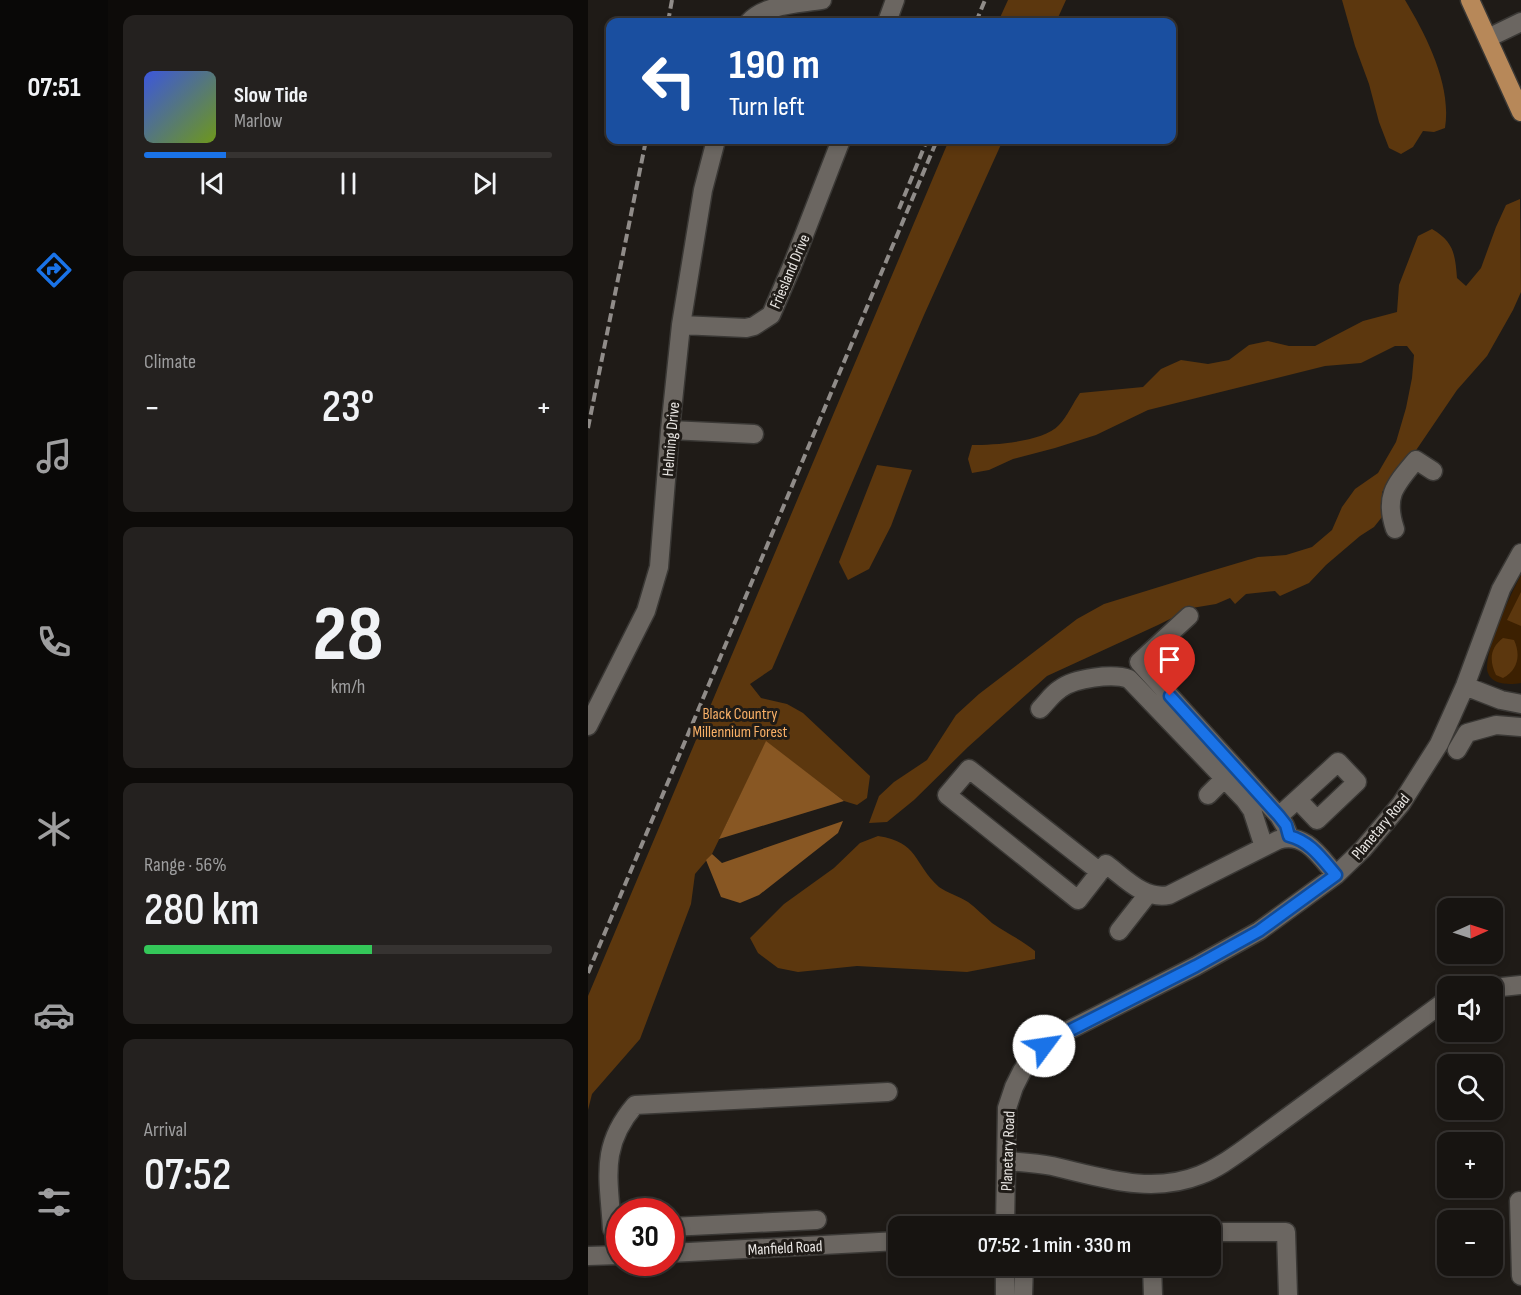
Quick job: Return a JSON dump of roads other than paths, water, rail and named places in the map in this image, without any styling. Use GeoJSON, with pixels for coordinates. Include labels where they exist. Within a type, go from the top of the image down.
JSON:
{"type":"FeatureCollection","features":[{"type":"Feature","properties":{"kind":"main road"},"geometry":{"type":"LineString","coordinates":[[1470,0],[1521,112]]}},
{"type":"Feature","properties":{"kind":"street"},"geometry":{"type":"LineString","coordinates":[[753,18],[765,11],[822,0]]}},
{"type":"Feature","properties":{"kind":"street"},"geometry":{"type":"LineString","coordinates":[[889,18],[896,0]]}},
{"type":"Feature","properties":{"kind":"street"},"geometry":{"type":"LineString","coordinates":[[1488,38],[1521,22]]}},
{"type":"Feature","properties":{"kind":"street","name":"Helming Drive"},"geometry":{"type":"LineString","coordinates":[[588,726],[646,611],[659,567],[681,325],[703,190],[715,144]]}},
{"type":"Feature","properties":{"kind":"street","name":"Friesland Drive"},"geometry":{"type":"LineString","coordinates":[[681,325],[746,327],[754,326],[771,315],[839,144]]}},
{"type":"Feature","properties":{"kind":"street"},"geometry":{"type":"LineString","coordinates":[[670,430],[735,442],[754,434]]}},
{"type":"Feature","properties":{"kind":"street"},"geometry":{"type":"LineString","coordinates":[[1395,529],[1390,512],[1393,489],[1416,460],[1433,471]]}},
{"type":"Feature","properties":{"kind":"street","name":"Planetary Road"},"geometry":{"type":"LineString","coordinates":[[1005,1216],[1007,1108],[1022,1071],[1044,1046],[1055,1038],[1259,931],[1336,875],[1363,849],[1387,822],[1417,781],[1439,744],[1465,686],[1501,589],[1521,553]]}},
{"type":"Feature","properties":{"kind":"street"},"geometry":{"type":"LineString","coordinates":[[1189,616],[1139,662],[1279,816],[1286,825],[1289,836]]}},
{"type":"Feature","properties":{"kind":"street"},"geometry":{"type":"LineString","coordinates":[[1040,709],[1068,683],[1120,675],[1129,679],[1252,810],[1264,847]]}},
{"type":"Feature","properties":{"kind":"street"},"geometry":{"type":"LineString","coordinates":[[1465,686],[1501,700],[1521,704]]}},
{"type":"Feature","properties":{"kind":"street"},"geometry":{"type":"LineString","coordinates":[[1456,750],[1467,733],[1496,725],[1521,727]]}},
{"type":"Feature","properties":{"kind":"street"},"geometry":{"type":"LineString","coordinates":[[1100,872],[969,769],[947,795],[1078,900],[1100,872],[1106,864],[1139,890],[1148,894],[1170,895],[1289,836],[1310,845],[1336,875]]}},
{"type":"Feature","properties":{"kind":"street"},"geometry":{"type":"LineString","coordinates":[[1208,795],[1224,779]]}},
{"type":"Feature","properties":{"kind":"street"},"geometry":{"type":"LineString","coordinates":[[1279,816],[1298,800]]}},
{"type":"Feature","properties":{"kind":"street"},"geometry":{"type":"LineString","coordinates":[[1119,931],[1148,894]]}},
{"type":"Feature","properties":{"kind":"street"},"geometry":{"type":"LineString","coordinates":[[1503,987],[1521,985]]}},
{"type":"Feature","properties":{"kind":"street"},"geometry":{"type":"LineString","coordinates":[[1006,1161],[1049,1166],[1106,1180],[1144,1185],[1200,1176],[1244,1149],[1437,1007]]}},
{"type":"Feature","properties":{"kind":"street"},"geometry":{"type":"LineString","coordinates":[[610,1198],[608,1162],[611,1146],[618,1129],[635,1105],[888,1092]]}},
{"type":"Feature","properties":{"kind":"street"},"geometry":{"type":"LineString","coordinates":[[1519,1201],[1521,1275]]}},
{"type":"Feature","properties":{"kind":"street"},"geometry":{"type":"LineString","coordinates":[[684,1226],[818,1220]]}},
{"type":"Feature","properties":{"kind":"street"},"geometry":{"type":"LineString","coordinates":[[695,1226],[696,1251]]}},
{"type":"Feature","properties":{"kind":"street"},"geometry":{"type":"LineString","coordinates":[[1221,1232],[1286,1232],[1288,1295]]}},
{"type":"Feature","properties":{"kind":"street","name":"Manfield Road"},"geometry":{"type":"LineString","coordinates":[[684,1251],[888,1241]]}},
{"type":"Feature","properties":{"kind":"street"},"geometry":{"type":"LineString","coordinates":[[588,1256],[606,1255]]}},
{"type":"Feature","properties":{"kind":"street"},"geometry":{"type":"LineString","coordinates":[[1005,1276],[1005,1295]]}},
{"type":"Feature","properties":{"kind":"street"},"geometry":{"type":"LineString","coordinates":[[1023,1295],[1024,1276]]}},
{"type":"Feature","properties":{"kind":"street"},"geometry":{"type":"LineString","coordinates":[[1152,1276],[1153,1295]]}},
{"type":"Feature","properties":{"kind":"railway"},"geometry":{"type":"LineString","coordinates":[[669,18],[672,0]]}},
{"type":"Feature","properties":{"kind":"railway"},"geometry":{"type":"LineString","coordinates":[[978,18],[985,0]]}},
{"type":"Feature","properties":{"kind":"railway"},"geometry":{"type":"LineString","coordinates":[[588,428],[645,144]]}},
{"type":"Feature","properties":{"kind":"railway"},"geometry":{"type":"LineString","coordinates":[[899,209],[925,144]]}},
{"type":"Feature","properties":{"kind":"railway"},"geometry":{"type":"LineString","coordinates":[[588,973],[935,144]]}},
{"type":"Feature","properties":{"kind":"park label","name":"Black Country Millennium Forest"},"geometry":{"type":"Point","coordinates":[740,722]}}]}
